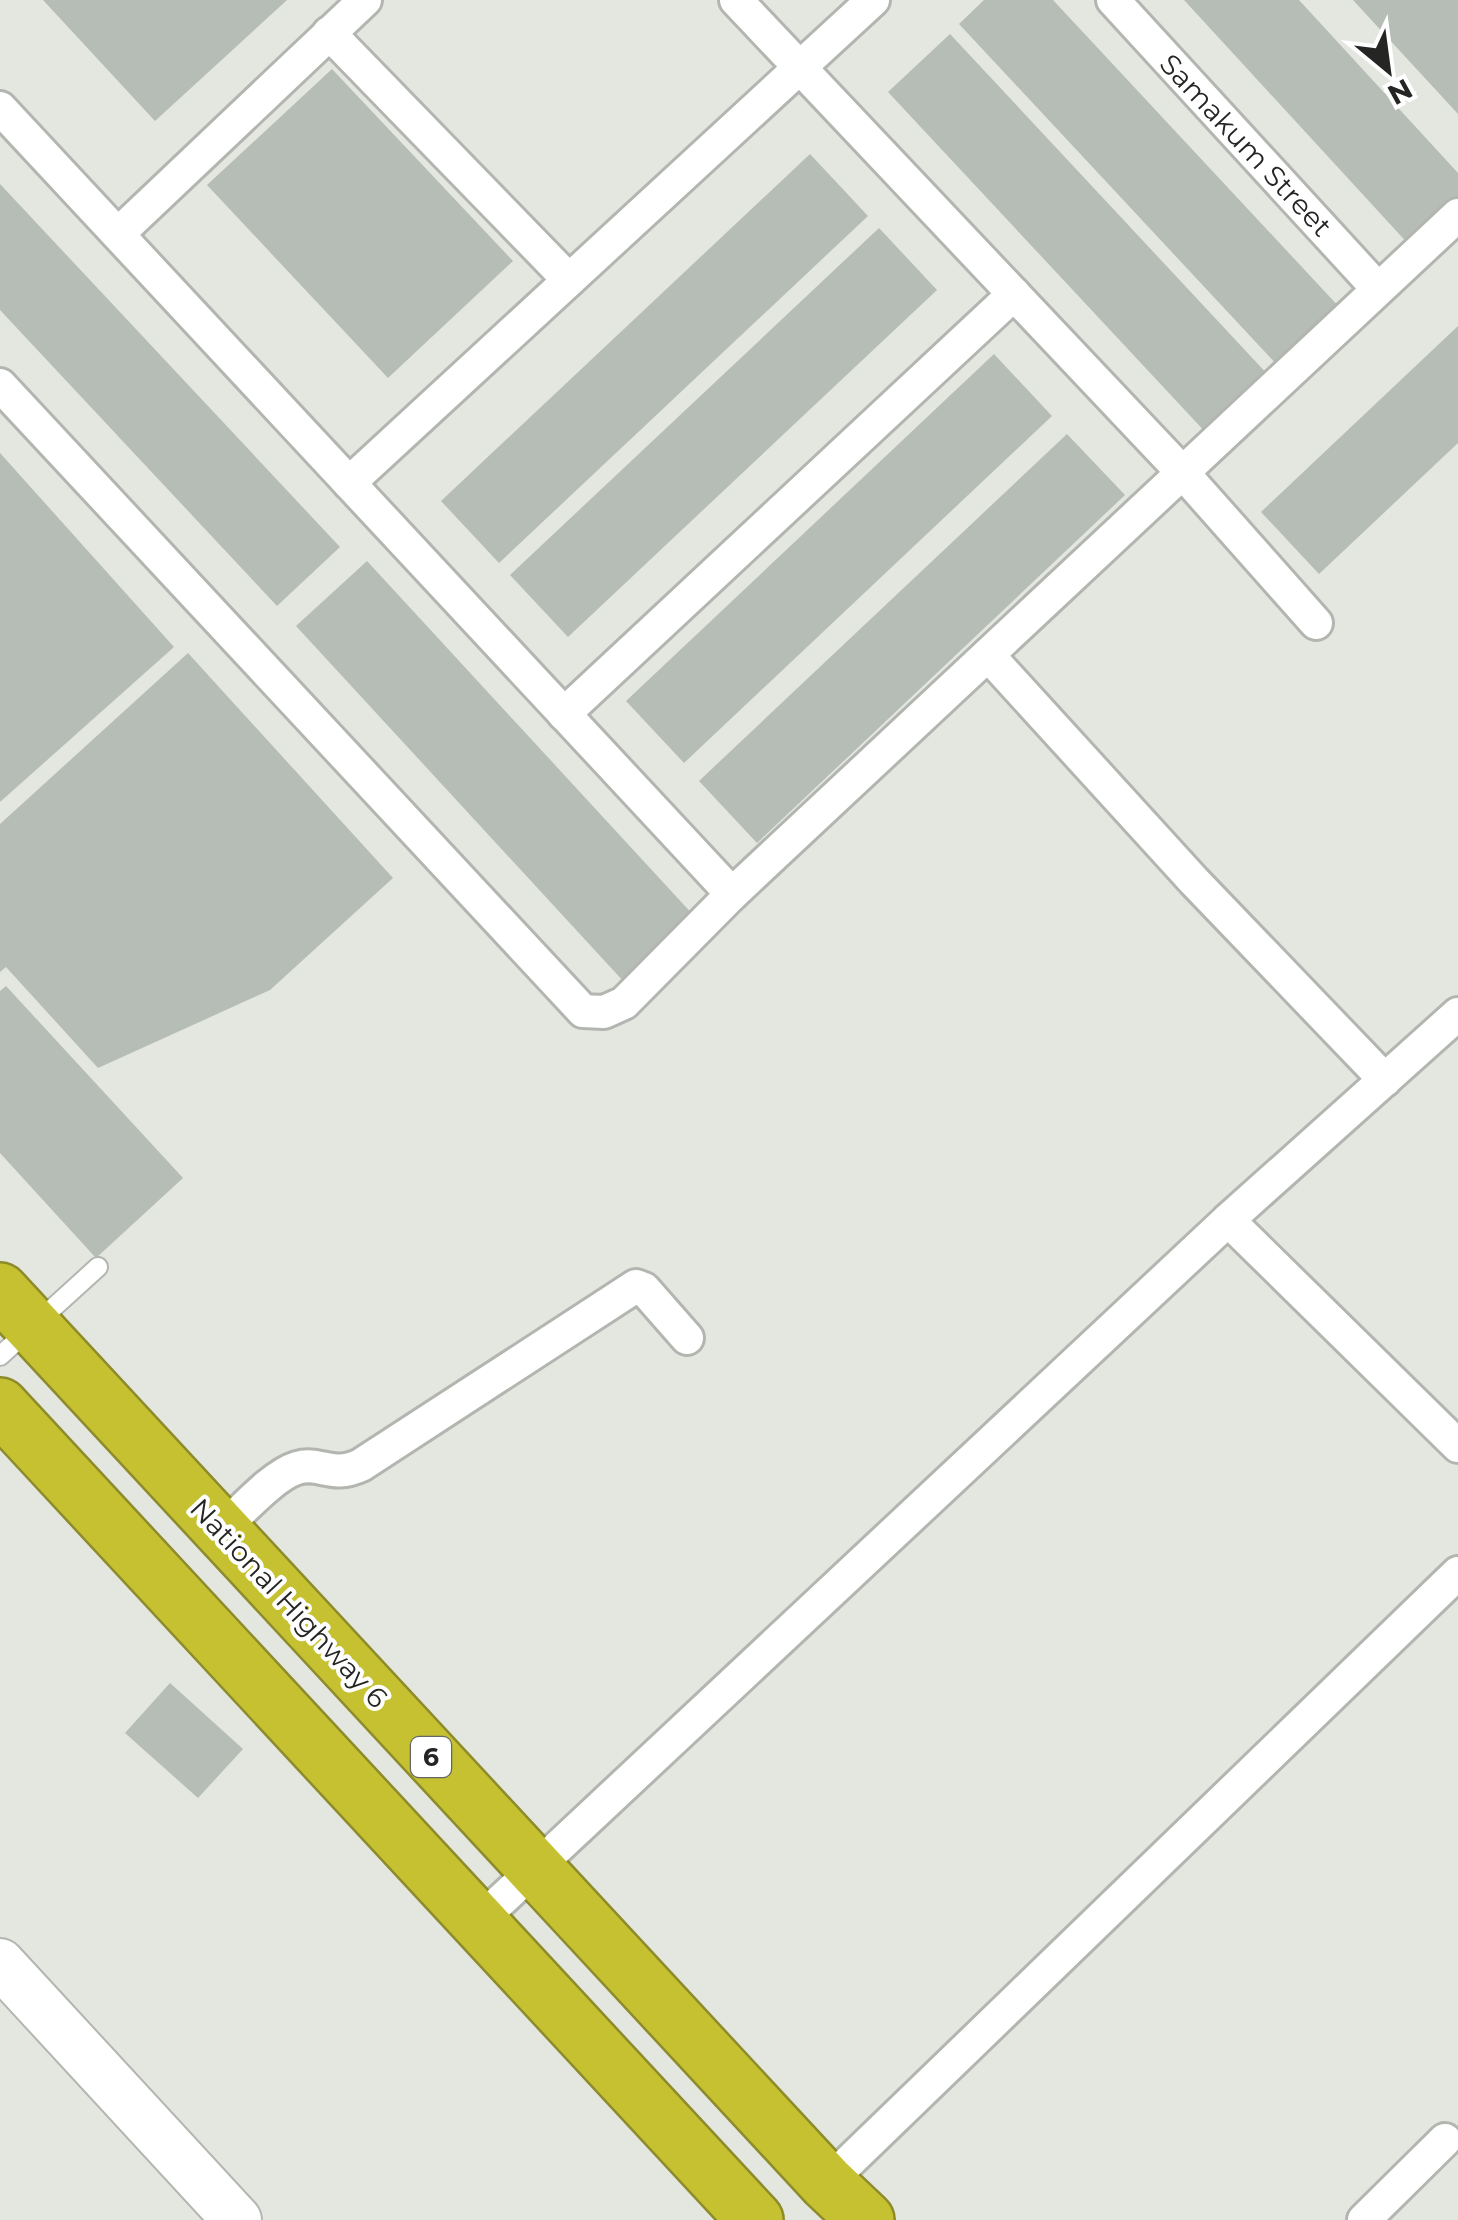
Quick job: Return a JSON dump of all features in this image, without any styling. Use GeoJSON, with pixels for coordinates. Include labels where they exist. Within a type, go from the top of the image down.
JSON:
{"type":"FeatureCollection","features":[{"type":"Feature","properties":{"kind":"highway","name":"National Highway 6"},"geometry":{"type":"LineString","coordinates":[[11,1324],[222,1530],[827,2183],[866,2220]]}},
{"type":"Feature","properties":{"kind":"highway"},"geometry":{"type":"LineString","coordinates":[[0,1406],[755,2220]]}},
{"type":"Feature","properties":{"kind":"street"},"geometry":{"type":"LineString","coordinates":[[118,234],[365,0]]}},
{"type":"Feature","properties":{"kind":"street"},"geometry":{"type":"LineString","coordinates":[[736,0],[1183,473],[1316,622]]}},
{"type":"Feature","properties":{"kind":"street"},"geometry":{"type":"LineString","coordinates":[[348,482],[873,0]]}},
{"type":"Feature","properties":{"kind":"street","name":"Samakum Street"},"geometry":{"type":"LineString","coordinates":[[1112,0],[1378,289]]}},
{"type":"Feature","properties":{"kind":"street"},"geometry":{"type":"LineString","coordinates":[[329,33],[569,280]]}},
{"type":"Feature","properties":{"kind":"street"},"geometry":{"type":"LineString","coordinates":[[0,108],[732,894]]}},
{"type":"Feature","properties":{"kind":"street"},"geometry":{"type":"LineString","coordinates":[[0,385],[583,1011],[604,1012],[624,1003],[732,894],[1458,215]]}},
{"type":"Feature","properties":{"kind":"street"},"geometry":{"type":"LineString","coordinates":[[564,714],[1014,294]]}},
{"type":"Feature","properties":{"kind":"street"},"geometry":{"type":"LineString","coordinates":[[988,655],[1194,881],[1384,1080]]}},
{"type":"Feature","properties":{"kind":"street"},"geometry":{"type":"LineString","coordinates":[[478,1922],[1228,1220],[1458,1014]]}},
{"type":"Feature","properties":{"kind":"street"},"geometry":{"type":"LineString","coordinates":[[1228,1220],[1458,1446]]}},
{"type":"Feature","properties":{"kind":"street"},"geometry":{"type":"LineString","coordinates":[[222,1530],[296,1468],[345,1472],[360,1465],[636,1286],[644,1289],[686,1338]]}},
{"type":"Feature","properties":{"kind":"street"},"geometry":{"type":"LineString","coordinates":[[827,2183],[1458,1573]]}},
{"type":"Feature","properties":{"kind":"street"},"geometry":{"type":"LineString","coordinates":[[0,1963],[237,2220]]}},
{"type":"Feature","properties":{"kind":"street"},"geometry":{"type":"LineString","coordinates":[[1364,2220],[1445,2140]]}},
{"type":"Feature","properties":{"kind":"lane"},"geometry":{"type":"LineString","coordinates":[[11,1324],[98,1267]]}},
{"type":"Feature","properties":{"kind":"building"},"geometry":{"type":"Polygon","coordinates":[[[43,0],[287,0],[155,121],[43,0]]]}},
{"type":"Feature","properties":{"kind":"building"},"geometry":{"type":"Polygon","coordinates":[[[984,0],[1053,0],[1342,310],[1280,368],[959,24],[984,0]]]}},
{"type":"Feature","properties":{"kind":"building"},"geometry":{"type":"Polygon","coordinates":[[[1184,0],[1299,0],[1458,173],[1458,206],[1412,248],[1184,0]]]}},
{"type":"Feature","properties":{"kind":"building"},"geometry":{"type":"Polygon","coordinates":[[[1353,0],[1458,0],[1458,114],[1353,0]]]}},
{"type":"Feature","properties":{"kind":"building"},"geometry":{"type":"Polygon","coordinates":[[[950,34],[1271,378],[1209,436],[888,92],[950,34]]]}},
{"type":"Feature","properties":{"kind":"building"},"geometry":{"type":"Polygon","coordinates":[[[332,69],[513,261],[388,378],[207,185],[332,69]]]}},
{"type":"Feature","properties":{"kind":"building"},"geometry":{"type":"Polygon","coordinates":[[[810,154],[868,216],[499,563],[441,501],[810,154]]]}},
{"type":"Feature","properties":{"kind":"building"},"geometry":{"type":"Polygon","coordinates":[[[0,184],[340,547],[277,606],[0,310],[0,184]]]}},
{"type":"Feature","properties":{"kind":"building"},"geometry":{"type":"Polygon","coordinates":[[[879,228],[937,290],[568,637],[510,575],[879,228]]]}},
{"type":"Feature","properties":{"kind":"building"},"geometry":{"type":"Polygon","coordinates":[[[1458,326],[1458,443],[1319,574],[1261,512],[1458,326]]]}},
{"type":"Feature","properties":{"kind":"building"},"geometry":{"type":"Polygon","coordinates":[[[994,354],[1052,416],[684,763],[626,701],[994,354]]]}},
{"type":"Feature","properties":{"kind":"building"},"geometry":{"type":"Polygon","coordinates":[[[1067,434],[1125,495],[757,843],[699,781],[1067,434]]]}},
{"type":"Feature","properties":{"kind":"building"},"geometry":{"type":"Polygon","coordinates":[[[0,453],[174,647],[0,802],[0,453]]]}},
{"type":"Feature","properties":{"kind":"building"},"geometry":{"type":"Polygon","coordinates":[[[367,561],[696,918],[625,983],[296,626],[367,561]]]}},
{"type":"Feature","properties":{"kind":"building"},"geometry":{"type":"Polygon","coordinates":[[[188,653],[393,878],[270,990],[98,1068],[6,967],[0,972],[0,824],[188,653]]]}},
{"type":"Feature","properties":{"kind":"building"},"geometry":{"type":"Polygon","coordinates":[[[6,986],[183,1178],[96,1258],[0,1153],[0,991],[6,986]]]}},
{"type":"Feature","properties":{"kind":"building"},"geometry":{"type":"Polygon","coordinates":[[[170,1683],[243,1749],[198,1798],[125,1733],[170,1683]]]}}]}
